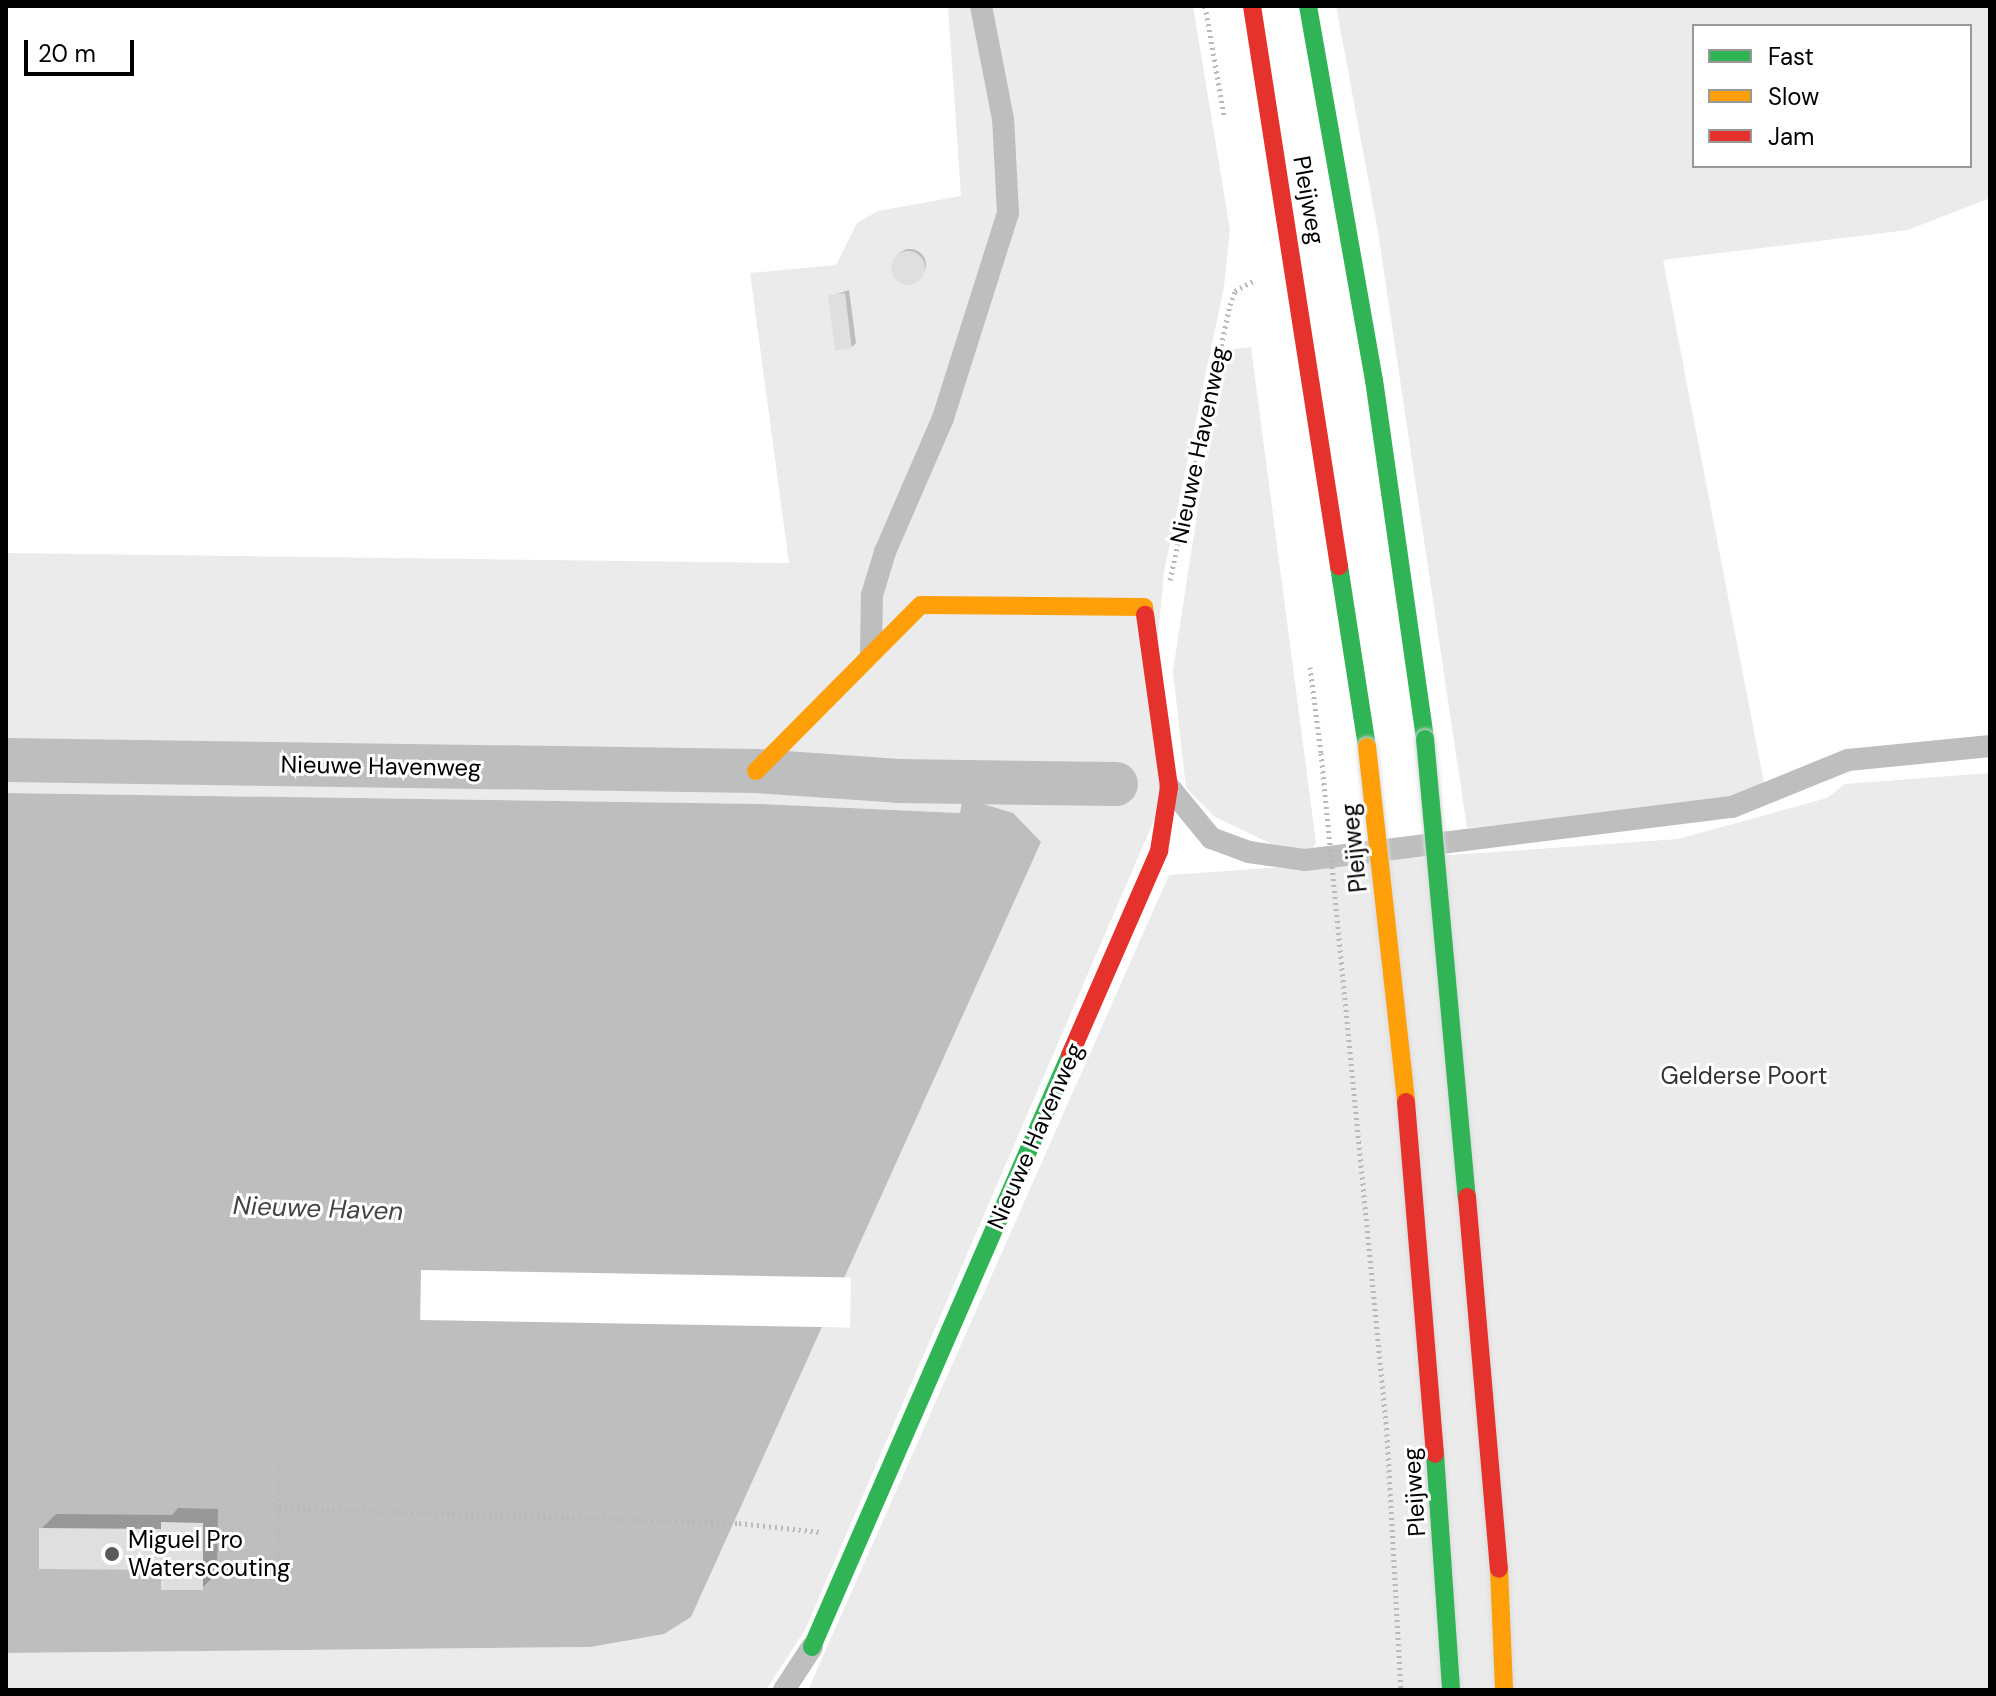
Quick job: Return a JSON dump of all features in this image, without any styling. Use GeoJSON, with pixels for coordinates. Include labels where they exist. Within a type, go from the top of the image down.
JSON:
{"type":"FeatureCollection","features":[{"type":"Feature","properties":{"kind":"main road","name":"Pleijweg"},"geometry":{"type":"LineString","coordinates":[[1252,6],[1367,747],[1419,1221],[1451,1690]]}},
{"type":"Feature","properties":{"kind":"main road","name":"Pleijweg"},"geometry":{"type":"LineString","coordinates":[[1308,6],[1374,380],[1425,739],[1496,1505],[1504,1690]]}},
{"type":"Feature","properties":{"kind":"main road"},"geometry":{"type":"LineString","coordinates":[[756,771],[921,605],[1144,607]]}},
{"type":"Feature","properties":{"kind":"main road","name":"Nieuwe Havenweg"},"geometry":{"type":"LineString","coordinates":[[812,1647],[1159,851],[1169,787],[1144,607]]}},
{"type":"Feature","properties":{"kind":"street","name":"Nieuwe Havenweg"},"geometry":{"type":"LineString","coordinates":[[6,760],[756,771],[898,781],[1116,784]]}},
{"type":"Feature","properties":{"kind":"lane"},"geometry":{"type":"LineString","coordinates":[[870,656],[872,595],[885,552],[943,418],[1008,213],[1003,119],[981,6]]}},
{"type":"Feature","properties":{"kind":"lane"},"geometry":{"type":"LineString","coordinates":[[1169,787],[1211,838],[1249,852],[1305,860],[1732,807],[1848,760],[1990,746]]}},
{"type":"Feature","properties":{"kind":"lane"},"geometry":{"type":"LineString","coordinates":[[784,1690],[812,1647]]}},
{"type":"Feature","properties":{"kind":"path","name":"Nieuwe Havenweg"},"geometry":{"type":"LineString","coordinates":[[1144,607],[1164,598],[1169,586],[1230,305],[1235,291],[1253,281]]}},
{"type":"Feature","properties":{"kind":"path","name":"Pleijweg"},"geometry":{"type":"LineString","coordinates":[[1321,753],[1387,1434],[1401,1690]]}},
{"type":"Feature","properties":{"kind":"path"},"geometry":{"type":"LineString","coordinates":[[278,1566],[279,1459]]}},
{"type":"Feature","properties":{"kind":"path"},"geometry":{"type":"LineString","coordinates":[[279,1508],[739,1523],[860,1536]]}},
{"type":"Feature","properties":{"kind":"green space"},"geometry":{"type":"Polygon","coordinates":[[[948,6],[1193,6],[1230,230],[1224,287],[1164,572],[1153,689],[1165,795],[805,1630],[766,1690],[6,1690],[6,1653],[590,1647],[1040,842],[963,799],[961,813],[762,804],[6,793],[6,553],[789,563],[750,273],[836,265],[857,223],[878,211],[961,196],[948,6]]]}},
{"type":"Feature","properties":{"kind":"green space"},"geometry":{"type":"Polygon","coordinates":[[[1336,6],[1990,6],[1990,198],[1908,230],[1663,260],[1765,788],[1687,806],[1467,828],[1378,232],[1336,6]]]}},
{"type":"Feature","properties":{"kind":"green space"},"geometry":{"type":"Polygon","coordinates":[[[1251,347],[1316,843],[1310,852],[1295,855],[1215,817],[1186,788],[1173,671],[1214,403],[1232,349],[1251,347]]]}},
{"type":"Feature","properties":{"kind":"green space","name":"Gelderse Poort"},"geometry":{"type":"Polygon","coordinates":[[[1990,773],[1990,1690],[808,1690],[1169,875],[1678,839],[1827,798],[1845,784],[1990,773]]]}},
{"type":"Feature","properties":{"kind":"water","name":"Nieuwe Haven"},"geometry":{"type":"Polygon","coordinates":[[[6,793],[762,804],[960,813],[963,798],[1013,813],[1041,842],[691,1617],[664,1634],[590,1647],[6,1653],[6,793]]]}},
{"type":"Feature","properties":{"kind":"pier"},"geometry":{"type":"Polygon","coordinates":[[[421,1270],[851,1278],[850,1327],[420,1320],[421,1270]]]}},
{"type":"Feature","properties":{"kind":"building"},"geometry":{"type":"Polygon","coordinates":[[[908,251],[920,256],[925,268],[920,280],[908,285],[896,280],[891,268],[896,256],[908,251]]]}},
{"type":"Feature","properties":{"kind":"building"},"geometry":{"type":"Polygon","coordinates":[[[845,293],[852,349],[835,351],[828,295],[845,293]]]}},
{"type":"Feature","properties":{"kind":"building"},"geometry":{"type":"Polygon","coordinates":[[[161,1522],[203,1523],[203,1590],[161,1590],[161,1570],[39,1569],[39,1528],[161,1529],[161,1522]]]}},
{"type":"Feature","properties":{"kind":"traffic: fast"},"geometry":{"type":"LineString","coordinates":[[1308,6],[1374,380],[1425,739]]}},
{"type":"Feature","properties":{"kind":"traffic: fast"},"geometry":{"type":"LineString","coordinates":[[1339,566],[1367,747]]}},
{"type":"Feature","properties":{"kind":"traffic: fast"},"geometry":{"type":"LineString","coordinates":[[1425,739],[1467,1197]]}},
{"type":"Feature","properties":{"kind":"traffic: fast"},"geometry":{"type":"LineString","coordinates":[[812,1647],[1070,1055]]}},
{"type":"Feature","properties":{"kind":"traffic: fast"},"geometry":{"type":"LineString","coordinates":[[1435,1454],[1451,1690]]}},
{"type":"Feature","properties":{"kind":"traffic: slow"},"geometry":{"type":"LineString","coordinates":[[756,771],[921,605],[1144,607],[1145,615]]}},
{"type":"Feature","properties":{"kind":"traffic: slow"},"geometry":{"type":"LineString","coordinates":[[1367,747],[1406,1102]]}},
{"type":"Feature","properties":{"kind":"traffic: slow"},"geometry":{"type":"LineString","coordinates":[[1499,1569],[1504,1690]]}},
{"type":"Feature","properties":{"kind":"traffic: jam"},"geometry":{"type":"LineString","coordinates":[[1252,6],[1339,566]]}},
{"type":"Feature","properties":{"kind":"traffic: jam"},"geometry":{"type":"LineString","coordinates":[[1070,1055],[1159,851],[1169,787],[1145,615]]}},
{"type":"Feature","properties":{"kind":"traffic: jam"},"geometry":{"type":"LineString","coordinates":[[1406,1102],[1435,1454]]}},
{"type":"Feature","properties":{"kind":"traffic: jam"},"geometry":{"type":"LineString","coordinates":[[1467,1197],[1499,1569]]}},
{"type":"Feature","properties":{"kind":"place","name":"Miguel Pro Waterscouting"},"geometry":{"type":"Point","coordinates":[112,1554]}}]}
